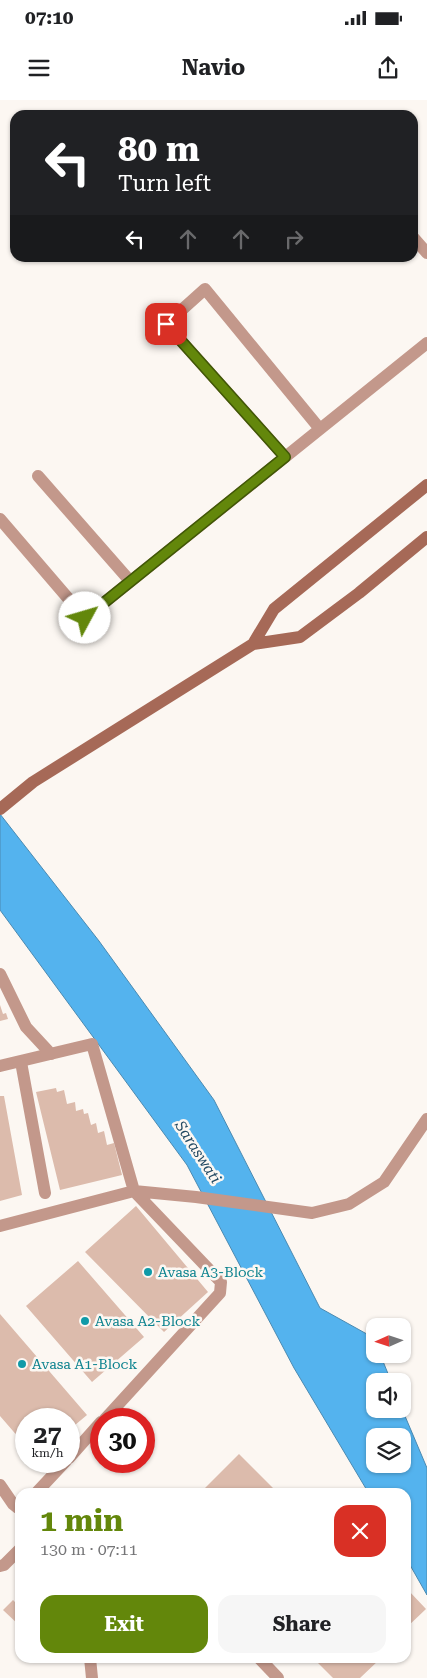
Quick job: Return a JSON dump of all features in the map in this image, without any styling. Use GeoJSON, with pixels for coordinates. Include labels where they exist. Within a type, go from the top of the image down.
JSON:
{"type":"FeatureCollection","features":[{"type":"Feature","properties":{"kind":"street"},"geometry":{"type":"LineString","coordinates":[[418,243],[427,253]]}},
{"type":"Feature","properties":{"kind":"street"},"geometry":{"type":"LineString","coordinates":[[285,457],[166,324],[205,290],[320,429]]}},
{"type":"Feature","properties":{"kind":"street"},"geometry":{"type":"LineString","coordinates":[[0,519],[85,618],[427,343]]}},
{"type":"Feature","properties":{"kind":"street"},"geometry":{"type":"LineString","coordinates":[[38,476],[130,582]]}},
{"type":"Feature","properties":{"kind":"street"},"geometry":{"type":"LineString","coordinates":[[253,644],[274,609],[427,485]]}},
{"type":"Feature","properties":{"kind":"street"},"geometry":{"type":"LineString","coordinates":[[0,809],[33,782],[253,644],[300,638],[359,593],[427,537]]}},
{"type":"Feature","properties":{"kind":"street"},"geometry":{"type":"LineString","coordinates":[[0,974],[26,1027],[51,1054]]}},
{"type":"Feature","properties":{"kind":"street"},"geometry":{"type":"LineString","coordinates":[[0,1066],[92,1044],[134,1191],[220,1282],[220,1293],[115,1408]]}},
{"type":"Feature","properties":{"kind":"street"},"geometry":{"type":"LineString","coordinates":[[21,1062],[44,1193]]}},
{"type":"Feature","properties":{"kind":"street"},"geometry":{"type":"LineString","coordinates":[[0,1226],[134,1191],[196,1197],[312,1213],[349,1204],[384,1182],[427,1119]]}},
{"type":"Feature","properties":{"kind":"street"},"geometry":{"type":"LineString","coordinates":[[80,1446],[90,1434]]}},
{"type":"Feature","properties":{"kind":"street"},"geometry":{"type":"LineString","coordinates":[[41,1488],[55,1473]]}},
{"type":"Feature","properties":{"kind":"street"},"geometry":{"type":"LineString","coordinates":[[0,1485],[15,1506]]}},
{"type":"Feature","properties":{"kind":"street"},"geometry":{"type":"LineString","coordinates":[[0,1566],[4,1565],[15,1554]]}},
{"type":"Feature","properties":{"kind":"street"},"geometry":{"type":"LineString","coordinates":[[90,1663],[92,1678]]}},
{"type":"Feature","properties":{"kind":"street"},"geometry":{"type":"LineString","coordinates":[[264,1663],[278,1678]]}},
{"type":"Feature","properties":{"kind":"water","name":"Saraswati"},"geometry":{"type":"Polygon","coordinates":[[[0,814],[99,941],[214,1100],[320,1308],[366,1334],[366,1363],[384,1363],[388,1373],[366,1373],[366,1418],[406,1418],[410,1428],[366,1428],[366,1473],[411,1473],[411,1430],[427,1468],[427,1595],[411,1567],[411,1488],[366,1488],[294,1368],[187,1165],[0,910],[0,814]]]}},
{"type":"Feature","properties":{"kind":"building"},"geometry":{"type":"Polygon","coordinates":[[[0,1005],[3,1014],[6,1013],[8,1019],[0,1021],[0,1005]]]}},
{"type":"Feature","properties":{"kind":"building"},"geometry":{"type":"Polygon","coordinates":[[[56,1088],[57,1092],[64,1090],[67,1104],[75,1102],[76,1111],[83,1109],[84,1114],[88,1113],[91,1125],[96,1123],[98,1133],[104,1131],[107,1145],[114,1143],[122,1175],[60,1190],[36,1092],[56,1088]]]}},
{"type":"Feature","properties":{"kind":"building"},"geometry":{"type":"Polygon","coordinates":[[[0,1096],[4,1096],[22,1195],[0,1201],[0,1096]]]}},
{"type":"Feature","properties":{"kind":"building","name":"Avasa A3-Block"},"geometry":{"type":"Polygon","coordinates":[[[136,1206],[208,1292],[164,1332],[85,1252],[136,1206]]]}},
{"type":"Feature","properties":{"kind":"building","name":"Avasa A2-Block"},"geometry":{"type":"Polygon","coordinates":[[[78,1261],[144,1337],[92,1382],[26,1306],[78,1261]]]}},
{"type":"Feature","properties":{"kind":"building","name":"Avasa A1-Block"},"geometry":{"type":"Polygon","coordinates":[[[0,1314],[87,1415],[80,1421],[80,1408],[15,1408],[15,1433],[0,1416],[0,1314]]]}},
{"type":"Feature","properties":{"kind":"building"},"geometry":{"type":"Polygon","coordinates":[[[239,1454],[273,1488],[205,1488],[239,1454]]]}},
{"type":"Feature","properties":{"kind":"building"},"geometry":{"type":"Polygon","coordinates":[[[411,1593],[426,1609],[411,1623],[411,1593]]]}},
{"type":"Feature","properties":{"kind":"building"},"geometry":{"type":"Polygon","coordinates":[[[13,1600],[15,1602],[15,1621],[3,1610],[13,1600]]]}},
{"type":"Feature","properties":{"kind":"building"},"geometry":{"type":"Polygon","coordinates":[[[318,1663],[376,1663],[360,1678],[333,1678],[318,1663]]]}},
{"type":"Feature","properties":{"kind":"place","name":"Avasa A3-Block"},"geometry":{"type":"Point","coordinates":[148,1272]}},
{"type":"Feature","properties":{"kind":"place","name":"Avasa A2-Block"},"geometry":{"type":"Point","coordinates":[85,1321]}},
{"type":"Feature","properties":{"kind":"place","name":"Avasa A1-Block"},"geometry":{"type":"Point","coordinates":[22,1364]}},
{"type":"Feature","properties":{"kind":"route"},"geometry":{"type":"LineString","coordinates":[[85,618],[285,457],[166,324]]}}]}
